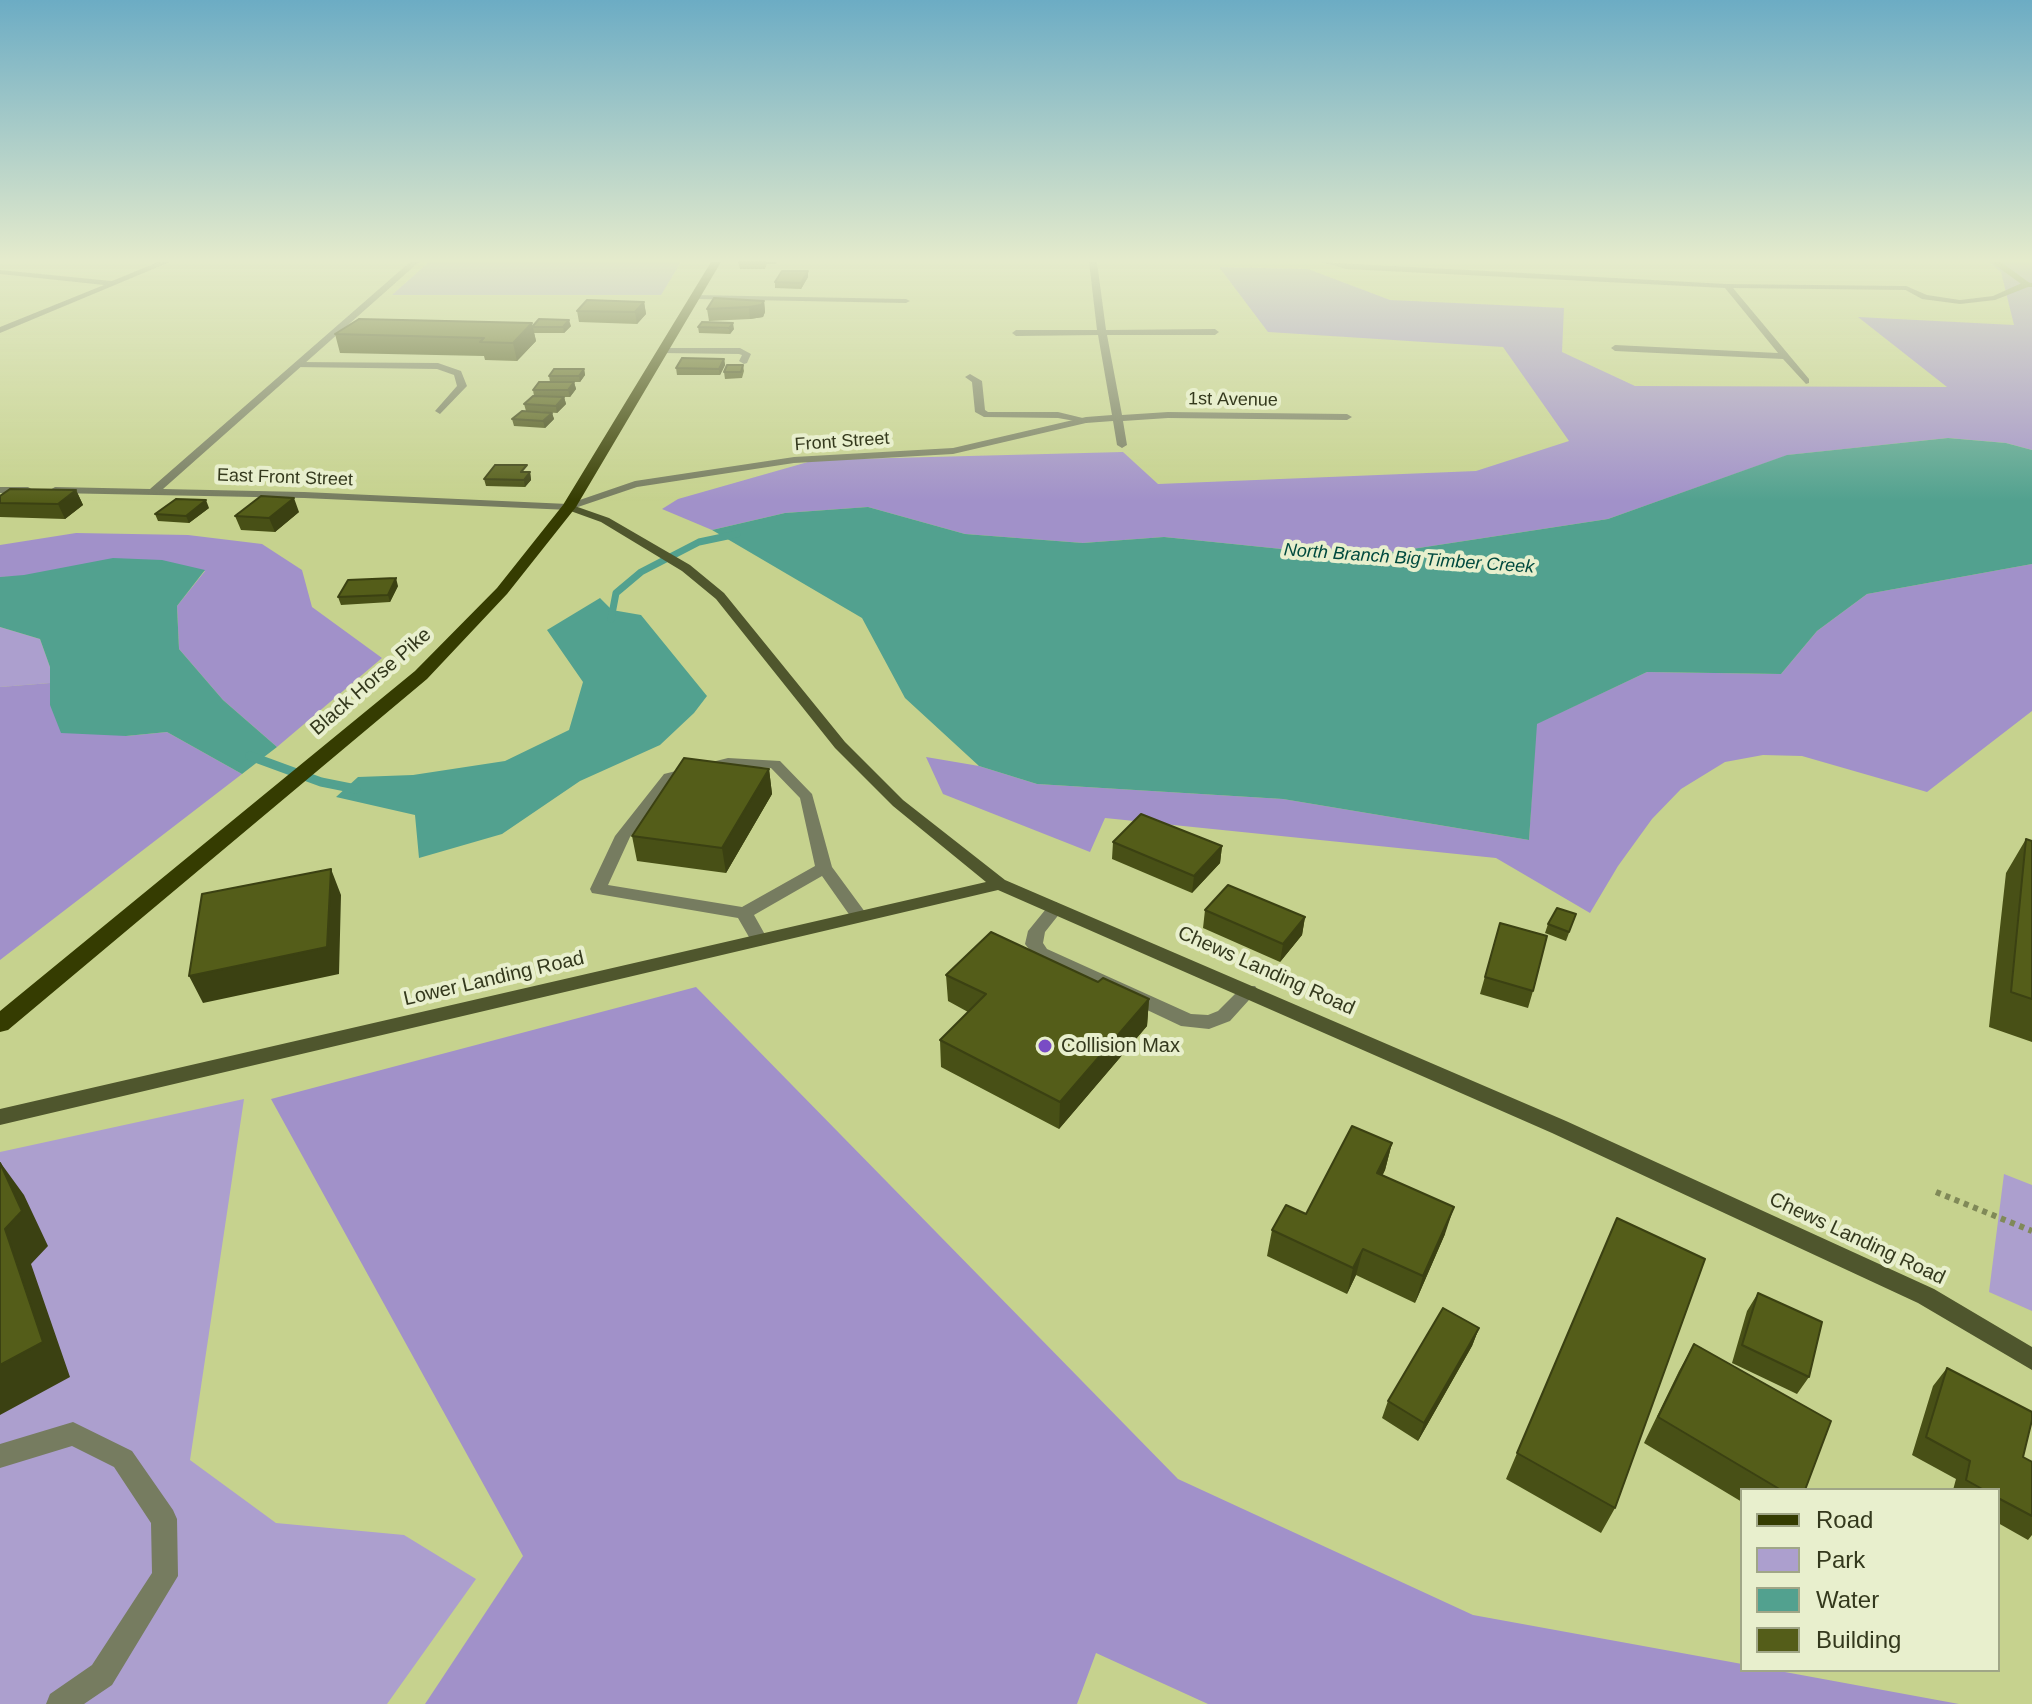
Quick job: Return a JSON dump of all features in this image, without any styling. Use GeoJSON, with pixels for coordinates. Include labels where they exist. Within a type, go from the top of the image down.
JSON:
{"type":"FeatureCollection","features":[{"type":"Feature","properties":{"kind":"main road","name":"Black Horse Pike"},"geometry":{"type":"LineString","coordinates":[[0,1024],[421,675],[502,591],[569,507],[670,342]]}},
{"type":"Feature","properties":{"kind":"main road","name":"Chews Landing Road"},"geometry":{"type":"LineString","coordinates":[[569,507],[605,520],[686,568],[720,596],[840,745],[898,803],[999,884],[1559,1127],[1926,1296],[2032,1359]]}},
{"type":"Feature","properties":{"kind":"main road","name":"Lower Landing Road"},"geometry":{"type":"LineString","coordinates":[[0,1117],[999,884]]}},
{"type":"Feature","properties":{"kind":"street"},"geometry":{"type":"LineString","coordinates":[[153,492],[325,342]]}},
{"type":"Feature","properties":{"kind":"street"},"geometry":{"type":"LineString","coordinates":[[1104,342],[1122,445]]}},
{"type":"Feature","properties":{"kind":"street"},"geometry":{"type":"LineString","coordinates":[[1771,342],[1806,381]]}},
{"type":"Feature","properties":{"kind":"street"},"geometry":{"type":"LineString","coordinates":[[1615,348],[1782,356]]}},
{"type":"Feature","properties":{"kind":"street"},"geometry":{"type":"LineString","coordinates":[[664,351],[740,351],[747,354],[744,361]]}},
{"type":"Feature","properties":{"kind":"street"},"geometry":{"type":"LineString","coordinates":[[298,365],[438,366],[458,373],[462,386],[440,411]]}},
{"type":"Feature","properties":{"kind":"street"},"geometry":{"type":"LineString","coordinates":[[970,377],[977,381],[980,412],[987,415],[1058,415],[1086,420]]}},
{"type":"Feature","properties":{"kind":"street","name":"1st Avenue"},"geometry":{"type":"LineString","coordinates":[[1118,417],[1347,417]]}},
{"type":"Feature","properties":{"kind":"street","name":"Front Street"},"geometry":{"type":"LineString","coordinates":[[569,507],[635,484],[794,460],[953,451],[1086,420],[1118,417]]}},
{"type":"Feature","properties":{"kind":"street","name":"East Front Street"},"geometry":{"type":"LineString","coordinates":[[0,490],[153,492],[569,507]]}},
{"type":"Feature","properties":{"kind":"street"},"geometry":{"type":"LineString","coordinates":[[824,868],[744,913],[598,889],[623,836],[669,777],[728,762],[775,764],[807,797],[824,868],[859,916]]}},
{"type":"Feature","properties":{"kind":"street"},"geometry":{"type":"LineString","coordinates":[[1056,908],[1037,931],[1034,944],[1041,953],[1188,1021],[1209,1022],[1224,1016],[1249,990]]}},
{"type":"Feature","properties":{"kind":"street"},"geometry":{"type":"LineString","coordinates":[[744,913],[759,940]]}},
{"type":"Feature","properties":{"kind":"street"},"geometry":{"type":"LineString","coordinates":[[0,1456],[73,1434],[123,1459],[164,1519],[165,1576],[102,1675],[60,1704]]}},
{"type":"Feature","properties":{"kind":"path"},"geometry":{"type":"LineString","coordinates":[[1936,1192],[2032,1231]]}},
{"type":"Feature","properties":{"kind":"green space"},"geometry":{"type":"Polygon","coordinates":[[[0,627],[40,639],[50,667],[50,683],[0,687],[0,627]]]}},
{"type":"Feature","properties":{"kind":"green space"},"geometry":{"type":"Polygon","coordinates":[[[244,1099],[190,1460],[276,1523],[404,1535],[476,1579],[387,1704],[0,1704],[0,1152],[244,1099]]]}},
{"type":"Feature","properties":{"kind":"green space"},"geometry":{"type":"Polygon","coordinates":[[[2004,1174],[2032,1185],[2032,1311],[1989,1292],[2004,1174]]]}},
{"type":"Feature","properties":{"kind":"shaded area"},"geometry":{"type":"Polygon","coordinates":[[[1417,342],[1562,342],[1562,352],[1635,386],[1947,387],[1889,342],[2032,342],[2032,450],[2006,443],[1948,438],[1788,455],[1608,519],[1360,557],[1164,537],[1083,543],[965,534],[868,507],[785,513],[712,530],[662,509],[678,499],[815,460],[1123,452],[1158,484],[1476,471],[1569,441],[1503,347],[1417,342]]]}},
{"type":"Feature","properties":{"kind":"shaded area"},"geometry":{"type":"Polygon","coordinates":[[[76,533],[188,535],[262,544],[302,570],[312,607],[382,658],[277,747],[223,700],[179,649],[177,606],[205,571],[0,577],[0,545],[76,533]]]}},
{"type":"Feature","properties":{"kind":"shaded area"},"geometry":{"type":"Polygon","coordinates":[[[2032,564],[2032,711],[1927,792],[1802,756],[1763,755],[1725,762],[1681,789],[1652,819],[1618,866],[1590,913],[1496,858],[1105,818],[1090,852],[943,794],[926,757],[979,766],[1037,784],[1283,799],[1529,840],[1536,724],[1647,672],[1781,674],[1817,631],[1867,594],[2032,564]]]}},
{"type":"Feature","properties":{"kind":"shaded area"},"geometry":{"type":"Polygon","coordinates":[[[50,683],[50,705],[126,736],[167,732],[242,774],[0,960],[0,687],[50,683]]]}},
{"type":"Feature","properties":{"kind":"shaded area"},"geometry":{"type":"Polygon","coordinates":[[[696,987],[1178,1479],[1473,1615],[1740,1664],[1740,1672],[1785,1672],[1959,1704],[1208,1704],[1096,1653],[1077,1704],[425,1704],[523,1556],[271,1099],[696,987]]]}},
{"type":"Feature","properties":{"kind":"water"},"geometry":{"type":"Polygon","coordinates":[[[1948,438],[2006,443],[2032,450],[2032,564],[1867,594],[1817,631],[1781,674],[1647,672],[1537,724],[1529,840],[1283,799],[1037,784],[979,766],[905,698],[862,618],[712,530],[785,513],[868,507],[965,534],[1083,543],[1164,537],[1360,557],[1608,519],[1787,455],[1948,438]]]}},
{"type":"Feature","properties":{"kind":"water"},"geometry":{"type":"Polygon","coordinates":[[[113,558],[162,560],[205,570],[177,606],[179,649],[223,700],[277,747],[242,774],[167,732],[126,736],[61,733],[50,705],[50,667],[40,639],[0,627],[0,577],[113,558]]]}},
{"type":"Feature","properties":{"kind":"water"},"geometry":{"type":"Polygon","coordinates":[[[600,598],[612,610],[641,615],[707,696],[660,745],[580,781],[502,834],[419,858],[415,815],[336,797],[358,777],[413,775],[505,761],[569,730],[583,682],[547,630],[600,598]]]}},
{"type":"Feature","properties":{"kind":"building"},"geometry":{"type":"Polygon","coordinates":[[[682,358],[724,359],[719,369],[676,368],[682,358]]]}},
{"type":"Feature","properties":{"kind":"building"},"geometry":{"type":"Polygon","coordinates":[[[727,365],[743,365],[741,372],[724,372],[727,365]]]}},
{"type":"Feature","properties":{"kind":"building"},"geometry":{"type":"Polygon","coordinates":[[[554,369],[584,369],[579,376],[549,376],[554,369]]]}},
{"type":"Feature","properties":{"kind":"building"},"geometry":{"type":"Polygon","coordinates":[[[539,382],[574,382],[568,390],[533,390],[539,382]]]}},
{"type":"Feature","properties":{"kind":"building"},"geometry":{"type":"Polygon","coordinates":[[[533,396],[564,397],[556,406],[524,404],[533,396]]]}},
{"type":"Feature","properties":{"kind":"building"},"geometry":{"type":"Polygon","coordinates":[[[522,411],[552,413],[543,421],[512,419],[522,411]]]}},
{"type":"Feature","properties":{"kind":"building"},"geometry":{"type":"Polygon","coordinates":[[[495,465],[527,465],[521,472],[530,472],[524,480],[484,479],[495,465]]]}},
{"type":"Feature","properties":{"kind":"building"},"geometry":{"type":"Polygon","coordinates":[[[10,489],[76,490],[58,504],[0,503],[0,496],[10,489]]]}},
{"type":"Feature","properties":{"kind":"building"},"geometry":{"type":"Polygon","coordinates":[[[261,496],[294,498],[269,518],[235,516],[261,496]]]}},
{"type":"Feature","properties":{"kind":"building"},"geometry":{"type":"Polygon","coordinates":[[[176,499],[206,500],[186,516],[155,514],[176,499]]]}},
{"type":"Feature","properties":{"kind":"building"},"geometry":{"type":"Polygon","coordinates":[[[396,578],[388,595],[338,597],[348,580],[396,578]]]}},
{"type":"Feature","properties":{"kind":"building"},"geometry":{"type":"Polygon","coordinates":[[[684,758],[769,769],[722,848],[632,836],[684,758]]]}},
{"type":"Feature","properties":{"kind":"building"},"geometry":{"type":"Polygon","coordinates":[[[1141,814],[1222,846],[1194,876],[1113,842],[1141,814]]]}},
{"type":"Feature","properties":{"kind":"building"},"geometry":{"type":"Polygon","coordinates":[[[2026,839],[2032,841],[2032,999],[2011,992],[2026,839]]]}},
{"type":"Feature","properties":{"kind":"building"},"geometry":{"type":"Polygon","coordinates":[[[331,869],[327,947],[189,976],[202,894],[331,869]]]}},
{"type":"Feature","properties":{"kind":"building"},"geometry":{"type":"Polygon","coordinates":[[[1228,885],[1305,917],[1283,944],[1205,910],[1228,885]]]}},
{"type":"Feature","properties":{"kind":"building"},"geometry":{"type":"Polygon","coordinates":[[[1557,908],[1576,914],[1569,932],[1548,924],[1557,908]]]}},
{"type":"Feature","properties":{"kind":"building"},"geometry":{"type":"Polygon","coordinates":[[[1500,923],[1547,936],[1533,991],[1485,977],[1500,923]]]}},
{"type":"Feature","properties":{"kind":"building","name":"Collision Max"},"geometry":{"type":"Polygon","coordinates":[[[991,932],[1098,982],[1103,978],[1149,999],[1060,1102],[940,1040],[986,994],[946,975],[991,932]]]}},
{"type":"Feature","properties":{"kind":"building"},"geometry":{"type":"Polygon","coordinates":[[[1352,1126],[1392,1143],[1377,1173],[1454,1207],[1423,1276],[1363,1249],[1353,1268],[1272,1230],[1286,1205],[1306,1214],[1352,1126]]]}},
{"type":"Feature","properties":{"kind":"building"},"geometry":{"type":"Polygon","coordinates":[[[0,1163],[22,1211],[5,1229],[43,1342],[0,1365],[0,1163]]]}},
{"type":"Feature","properties":{"kind":"building"},"geometry":{"type":"Polygon","coordinates":[[[1617,1218],[1705,1259],[1615,1508],[1517,1453],[1617,1218]]]}},
{"type":"Feature","properties":{"kind":"building"},"geometry":{"type":"Polygon","coordinates":[[[1758,1293],[1822,1322],[1809,1377],[1742,1345],[1758,1293]]]}},
{"type":"Feature","properties":{"kind":"building"},"geometry":{"type":"Polygon","coordinates":[[[1443,1308],[1479,1328],[1424,1423],[1388,1401],[1443,1308]]]}},
{"type":"Feature","properties":{"kind":"building"},"geometry":{"type":"Polygon","coordinates":[[[1694,1344],[1831,1421],[1806,1488],[1778,1488],[1658,1417],[1694,1344]]]}},
{"type":"Feature","properties":{"kind":"building"},"geometry":{"type":"Polygon","coordinates":[[[1947,1368],[2032,1412],[2023,1457],[2032,1462],[2032,1516],[2000,1499],[2000,1488],[1980,1488],[1966,1480],[1970,1461],[1926,1437],[1947,1368]]]}},
{"type":"Feature","properties":{"kind":"waterway","name":"North Branch Big Timber Creek"},"geometry":{"type":"LineString","coordinates":[[611,619],[616,593],[641,572],[699,542],[737,534]]}},
{"type":"Feature","properties":{"kind":"waterway","name":"North Branch Big Timber Creek"},"geometry":{"type":"LineString","coordinates":[[250,756],[321,782],[356,789]]}},
{"type":"Feature","properties":{"kind":"place","name":"Collision Max"},"geometry":{"type":"Point","coordinates":[1045,1046]}}]}
